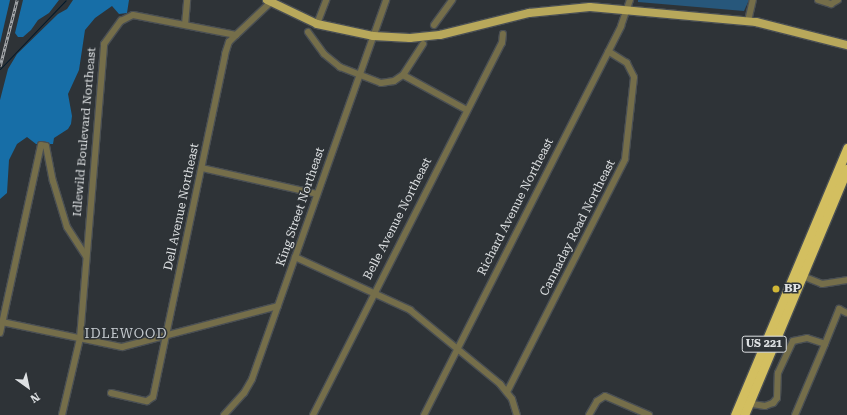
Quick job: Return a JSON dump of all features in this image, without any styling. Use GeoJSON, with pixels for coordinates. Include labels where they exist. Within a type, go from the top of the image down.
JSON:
{"type":"FeatureCollection","features":[{"type":"Feature","properties":{"kind":"highway","name":"US 221"},"geometry":{"type":"LineString","coordinates":[[735,415],[745,402],[798,275],[847,148]]}},
{"type":"Feature","properties":{"kind":"highway","name":"US 221"},"geometry":{"type":"LineString","coordinates":[[798,275],[847,169]]}},
{"type":"Feature","properties":{"kind":"highway","name":"US 221"},"geometry":{"type":"LineString","coordinates":[[744,415],[745,402]]}},
{"type":"Feature","properties":{"kind":"main road"},"geometry":{"type":"LineString","coordinates":[[271,1],[317,24],[373,36],[410,38],[440,35],[561,8],[628,10],[748,21],[794,30],[847,45]]}},
{"type":"Feature","properties":{"kind":"street"},"geometry":{"type":"LineString","coordinates":[[185,25],[187,0]]}},
{"type":"Feature","properties":{"kind":"street"},"geometry":{"type":"LineString","coordinates":[[317,24],[326,0]]}},
{"type":"Feature","properties":{"kind":"street","name":"King Street Northeast"},"geometry":{"type":"LineString","coordinates":[[224,415],[250,383],[386,0]]}},
{"type":"Feature","properties":{"kind":"street"},"geometry":{"type":"LineString","coordinates":[[434,25],[452,0]]}},
{"type":"Feature","properties":{"kind":"street","name":"Richard Avenue Northeast"},"geometry":{"type":"LineString","coordinates":[[424,415],[456,348],[608,51],[628,10],[630,0]]}},
{"type":"Feature","properties":{"kind":"street"},"geometry":{"type":"LineString","coordinates":[[748,21],[753,0]]}},
{"type":"Feature","properties":{"kind":"street"},"geometry":{"type":"LineString","coordinates":[[818,0],[831,4],[838,0]]}},
{"type":"Feature","properties":{"kind":"street"},"geometry":{"type":"LineString","coordinates":[[236,35],[271,1]]}},
{"type":"Feature","properties":{"kind":"street","name":"Idlewild Boulevard Northeast"},"geometry":{"type":"LineString","coordinates":[[62,415],[80,339],[104,44],[116,26],[129,16],[236,35]]}},
{"type":"Feature","properties":{"kind":"street"},"geometry":{"type":"LineString","coordinates":[[308,32],[330,59],[358,76],[386,83],[403,75],[423,44]]}},
{"type":"Feature","properties":{"kind":"street","name":"Belle Avenue Northeast"},"geometry":{"type":"LineString","coordinates":[[313,415],[348,349],[374,293],[502,43],[503,34]]}},
{"type":"Feature","properties":{"kind":"street","name":"Dell Avenue Northeast"},"geometry":{"type":"LineString","coordinates":[[111,393],[147,401],[153,397],[225,54],[229,42],[236,35]]}},
{"type":"Feature","properties":{"kind":"street","name":"Cannaday Road Northeast"},"geometry":{"type":"LineString","coordinates":[[507,392],[625,159],[634,77],[627,63],[608,51]]}},
{"type":"Feature","properties":{"kind":"street"},"geometry":{"type":"LineString","coordinates":[[403,75],[467,110]]}},
{"type":"Feature","properties":{"kind":"street"},"geometry":{"type":"LineString","coordinates":[[0,333],[41,145],[46,146],[66,223],[86,256]]}},
{"type":"Feature","properties":{"kind":"street"},"geometry":{"type":"LineString","coordinates":[[202,168],[317,194]]}},
{"type":"Feature","properties":{"kind":"street"},"geometry":{"type":"LineString","coordinates":[[295,257],[410,310],[507,392],[517,415]]}},
{"type":"Feature","properties":{"kind":"street"},"geometry":{"type":"LineString","coordinates":[[798,275],[822,284],[847,280]]}},
{"type":"Feature","properties":{"kind":"street"},"geometry":{"type":"LineString","coordinates":[[2,322],[122,347],[278,306]]}},
{"type":"Feature","properties":{"kind":"street"},"geometry":{"type":"LineString","coordinates":[[795,415],[839,309],[847,312]]}},
{"type":"Feature","properties":{"kind":"street"},"geometry":{"type":"LineString","coordinates":[[745,402],[765,406],[777,398],[778,373],[793,341],[808,338],[825,344]]}},
{"type":"Feature","properties":{"kind":"street"},"geometry":{"type":"LineString","coordinates":[[589,415],[602,397],[615,400],[650,415]]}},
{"type":"Feature","properties":{"kind":"shaded area"},"geometry":{"type":"Polygon","coordinates":[[[0,0],[10,0],[0,43],[0,0]]]}},
{"type":"Feature","properties":{"kind":"shaded area"},"geometry":{"type":"Polygon","coordinates":[[[23,0],[59,0],[49,13],[38,20],[31,30],[23,37],[18,37],[15,33],[23,0]]]}},
{"type":"Feature","properties":{"kind":"shaded area"},"geometry":{"type":"Polygon","coordinates":[[[73,0],[129,0],[127,13],[119,14],[112,6],[95,18],[85,30],[79,70],[68,94],[72,116],[71,124],[68,129],[54,138],[53,144],[36,144],[27,137],[17,144],[9,160],[7,193],[0,199],[0,100],[8,69],[17,54],[58,14],[67,9],[73,0]]]}},
{"type":"Feature","properties":{"kind":"shaded area"},"geometry":{"type":"Polygon","coordinates":[[[638,0],[749,0],[744,11],[638,2],[638,0]]]}},
{"type":"Feature","properties":{"kind":"waterway"},"geometry":{"type":"LineString","coordinates":[[0,69],[66,0]]}},
{"type":"Feature","properties":{"kind":"railway"},"geometry":{"type":"LineString","coordinates":[[0,66],[17,0]]}},
{"type":"Feature","properties":{"kind":"place","name":"BP"},"geometry":{"type":"Point","coordinates":[776,289]}},
{"type":"Feature","properties":{"kind":"district","name":"IDLEWOOD"},"geometry":{"type":"Point","coordinates":[126,334]}}]}
